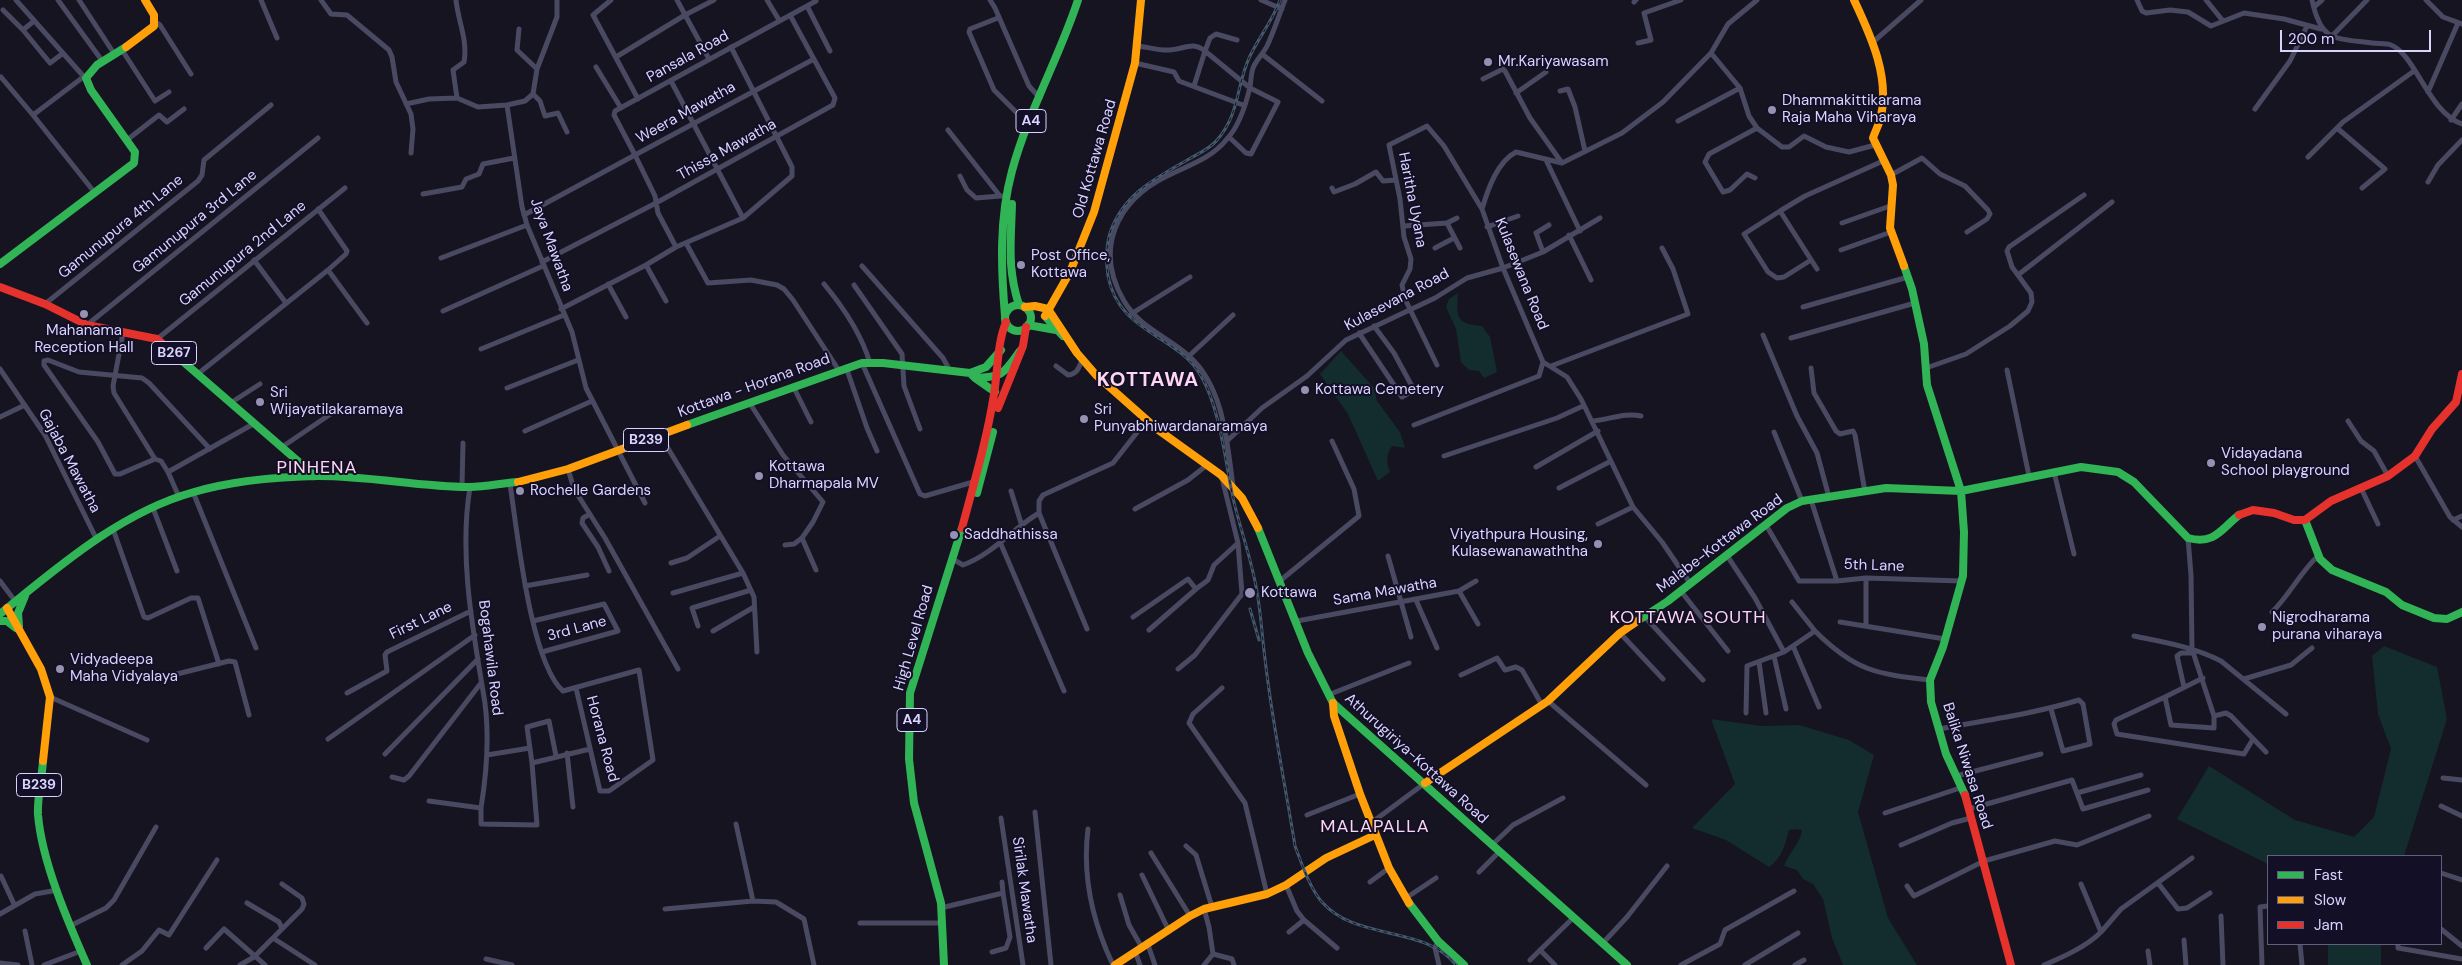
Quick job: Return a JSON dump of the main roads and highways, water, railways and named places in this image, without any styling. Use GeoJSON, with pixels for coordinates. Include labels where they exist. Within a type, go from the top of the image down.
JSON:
{"type":"FeatureCollection","features":[{"type":"Feature","properties":{"kind":"main road"},"geometry":{"type":"LineString","coordinates":[[0,264],[134,163],[135,152],[84,78],[103,62],[152,29],[155,22],[145,0]]}},
{"type":"Feature","properties":{"kind":"main road","name":"High Level Road"},"geometry":{"type":"LineString","coordinates":[[946,965],[942,903],[916,802],[909,759],[910,693],[962,528],[995,392],[1005,319],[1002,263],[1003,196],[1060,53],[1078,0]]}},
{"type":"Feature","properties":{"kind":"main road","name":"A4"},"geometry":{"type":"LineString","coordinates":[[1022,306],[1011,281],[1010,269],[1010,220],[1014,190],[1041,108],[1064,54],[1082,0]]}},
{"type":"Feature","properties":{"kind":"main road","name":"Old Kottawa Road"},"geometry":{"type":"LineString","coordinates":[[1046,313],[1070,272],[1086,235],[1135,64],[1141,0]]}},
{"type":"Feature","properties":{"kind":"main road","name":"Balika Niwasa Road"},"geometry":{"type":"LineString","coordinates":[[1854,0],[1873,42],[1883,79],[1881,117],[1873,138],[1891,175],[1893,185],[1890,206],[1891,232],[1908,277],[1915,303],[1924,344],[1927,385],[1932,407],[1961,491],[1964,532],[1962,582],[1945,639],[1930,680],[1931,702],[1946,754],[1963,787],[2011,965]]}},
{"type":"Feature","properties":{"kind":"main road","name":"B267"},"geometry":{"type":"LineString","coordinates":[[0,287],[45,304],[87,325],[157,340],[199,373],[315,476]]}},
{"type":"Feature","properties":{"kind":"main road"},"geometry":{"type":"LineString","coordinates":[[1012,306],[1022,306],[1035,306],[1046,313],[1041,320],[1014,330],[1005,319],[1012,306]]}},
{"type":"Feature","properties":{"kind":"main road"},"geometry":{"type":"LineString","coordinates":[[1022,306],[1030,314],[1028,325]]}},
{"type":"Feature","properties":{"kind":"main road","name":"Athurugiriya-Kottawa Road"},"geometry":{"type":"LineString","coordinates":[[1046,313],[1056,330],[1065,337]]}},
{"type":"Feature","properties":{"kind":"main road","name":"Athurugiriya-Kottawa Road"},"geometry":{"type":"LineString","coordinates":[[1046,313],[1082,360],[1146,421],[1207,465],[1234,488],[1255,523],[1331,699],[1499,852],[1627,965]]}},
{"type":"Feature","properties":{"kind":"main road"},"geometry":{"type":"LineString","coordinates":[[1028,325],[1056,330]]}},
{"type":"Feature","properties":{"kind":"main road","name":"High Level Road"},"geometry":{"type":"LineString","coordinates":[[946,965],[945,907],[916,802],[912,759],[913,701],[930,639],[983,475],[1001,396],[1025,341],[1028,325]]}},
{"type":"Feature","properties":{"kind":"main road"},"geometry":{"type":"LineString","coordinates":[[972,375],[986,367],[1001,350]]}},
{"type":"Feature","properties":{"kind":"main road"},"geometry":{"type":"LineString","coordinates":[[997,377],[1006,370],[1020,351]]}},
{"type":"Feature","properties":{"kind":"main road","name":"Kottawa - Horana Road"},"geometry":{"type":"LineString","coordinates":[[315,476],[466,487],[510,484],[568,469],[846,367],[866,363],[903,364],[997,377]]}},
{"type":"Feature","properties":{"kind":"main road"},"geometry":{"type":"LineString","coordinates":[[2462,374],[2456,402],[2432,429],[2414,456],[2388,476],[2331,501],[2305,520],[2319,555],[2332,570],[2386,592],[2402,605],[2417,613],[2434,618],[2447,619],[2462,612]]}},
{"type":"Feature","properties":{"kind":"main road","name":"B239"},"geometry":{"type":"LineString","coordinates":[[972,375],[995,392]]}},
{"type":"Feature","properties":{"kind":"main road","name":"Malabe-Kottawa Road"},"geometry":{"type":"LineString","coordinates":[[1425,784],[1545,703],[1620,633],[1680,590],[1787,508],[1802,501],[1886,488],[1961,491],[2081,467],[2118,472],[2134,482],[2188,538],[2196,540],[2216,537],[2238,516],[2253,510],[2294,520],[2305,520]]}},
{"type":"Feature","properties":{"kind":"main road","name":"B239"},"geometry":{"type":"LineString","coordinates":[[87,965],[70,926],[45,850],[38,814],[50,697],[41,669],[7,608],[97,540],[153,508],[194,492],[229,484],[315,476]]}},
{"type":"Feature","properties":{"kind":"main road"},"geometry":{"type":"LineString","coordinates":[[20,631],[18,613],[28,591]]}},
{"type":"Feature","properties":{"kind":"main road"},"geometry":{"type":"LineString","coordinates":[[0,614],[7,608]]}},
{"type":"Feature","properties":{"kind":"main road"},"geometry":{"type":"LineString","coordinates":[[0,621],[7,621],[20,631]]}},
{"type":"Feature","properties":{"kind":"main road"},"geometry":{"type":"LineString","coordinates":[[1331,699],[1334,716],[1360,794],[1388,868],[1406,898],[1438,941],[1464,965]]}},
{"type":"Feature","properties":{"kind":"main road"},"geometry":{"type":"LineString","coordinates":[[1114,965],[1190,916],[1208,908],[1267,894],[1286,885],[1326,858],[1375,835]]}},
{"type":"Feature","properties":{"kind":"railway"},"geometry":{"type":"LineString","coordinates":[[1280,0],[1274,15],[1250,56],[1234,110],[1224,130],[1208,148],[1142,188],[1132,197],[1116,219],[1108,243],[1108,276],[1114,295],[1124,310],[1136,322],[1191,362],[1208,389],[1213,404],[1233,498],[1255,580],[1271,706],[1295,846],[1309,882],[1321,901],[1335,914],[1352,923],[1426,943],[1442,952],[1456,965]]}},
{"type":"Feature","properties":{"kind":"railway"},"geometry":{"type":"LineString","coordinates":[[1250,609],[1259,640]]}},
{"type":"Feature","properties":{"kind":"place","name":"Mr.Kariyawasam"},"geometry":{"type":"Point","coordinates":[1488,62]}},
{"type":"Feature","properties":{"kind":"place","name":"Dhammakittikarama Raja Maha Viharaya"},"geometry":{"type":"Point","coordinates":[1772,110]}},
{"type":"Feature","properties":{"kind":"place","name":"Post Office, Kottawa"},"geometry":{"type":"Point","coordinates":[1021,265]}},
{"type":"Feature","properties":{"kind":"place","name":"Mahanama Reception Hall"},"geometry":{"type":"Point","coordinates":[84,314]}},
{"type":"Feature","properties":{"kind":"place","name":"Kottawa Cemetery"},"geometry":{"type":"Point","coordinates":[1305,390]}},
{"type":"Feature","properties":{"kind":"place","name":"Sri Wijayatilakaramaya"},"geometry":{"type":"Point","coordinates":[260,402]}},
{"type":"Feature","properties":{"kind":"place","name":"Sri Punyabhiwardanaramaya"},"geometry":{"type":"Point","coordinates":[1084,419]}},
{"type":"Feature","properties":{"kind":"place","name":"Vidayadana School playground"},"geometry":{"type":"Point","coordinates":[2211,463]}},
{"type":"Feature","properties":{"kind":"place","name":"Kottawa Dharmapala MV"},"geometry":{"type":"Point","coordinates":[759,476]}},
{"type":"Feature","properties":{"kind":"place","name":"Rochelle Gardens"},"geometry":{"type":"Point","coordinates":[520,491]}},
{"type":"Feature","properties":{"kind":"place","name":"Saddhathissa"},"geometry":{"type":"Point","coordinates":[954,535]}},
{"type":"Feature","properties":{"kind":"place","name":"Viyathpura Housing, Kulasewanawaththa"},"geometry":{"type":"Point","coordinates":[1598,544]}},
{"type":"Feature","properties":{"kind":"place","name":"Kottawa"},"geometry":{"type":"Point","coordinates":[1250,593]}},
{"type":"Feature","properties":{"kind":"place","name":"Nigrodharama purana viharaya"},"geometry":{"type":"Point","coordinates":[2262,627]}},
{"type":"Feature","properties":{"kind":"place","name":"Vidyadeepa Maha Vidyalaya"},"geometry":{"type":"Point","coordinates":[60,669]}},
{"type":"Feature","properties":{"kind":"district","name":"KOTTAWA"},"geometry":{"type":"Point","coordinates":[1148,381]}},
{"type":"Feature","properties":{"kind":"district","name":"PINHENA"},"geometry":{"type":"Point","coordinates":[317,468]}},
{"type":"Feature","properties":{"kind":"district","name":"KOTTAWA SOUTH"},"geometry":{"type":"Point","coordinates":[1688,618]}},
{"type":"Feature","properties":{"kind":"district","name":"MALAPALLA"},"geometry":{"type":"Point","coordinates":[1375,827]}}]}
